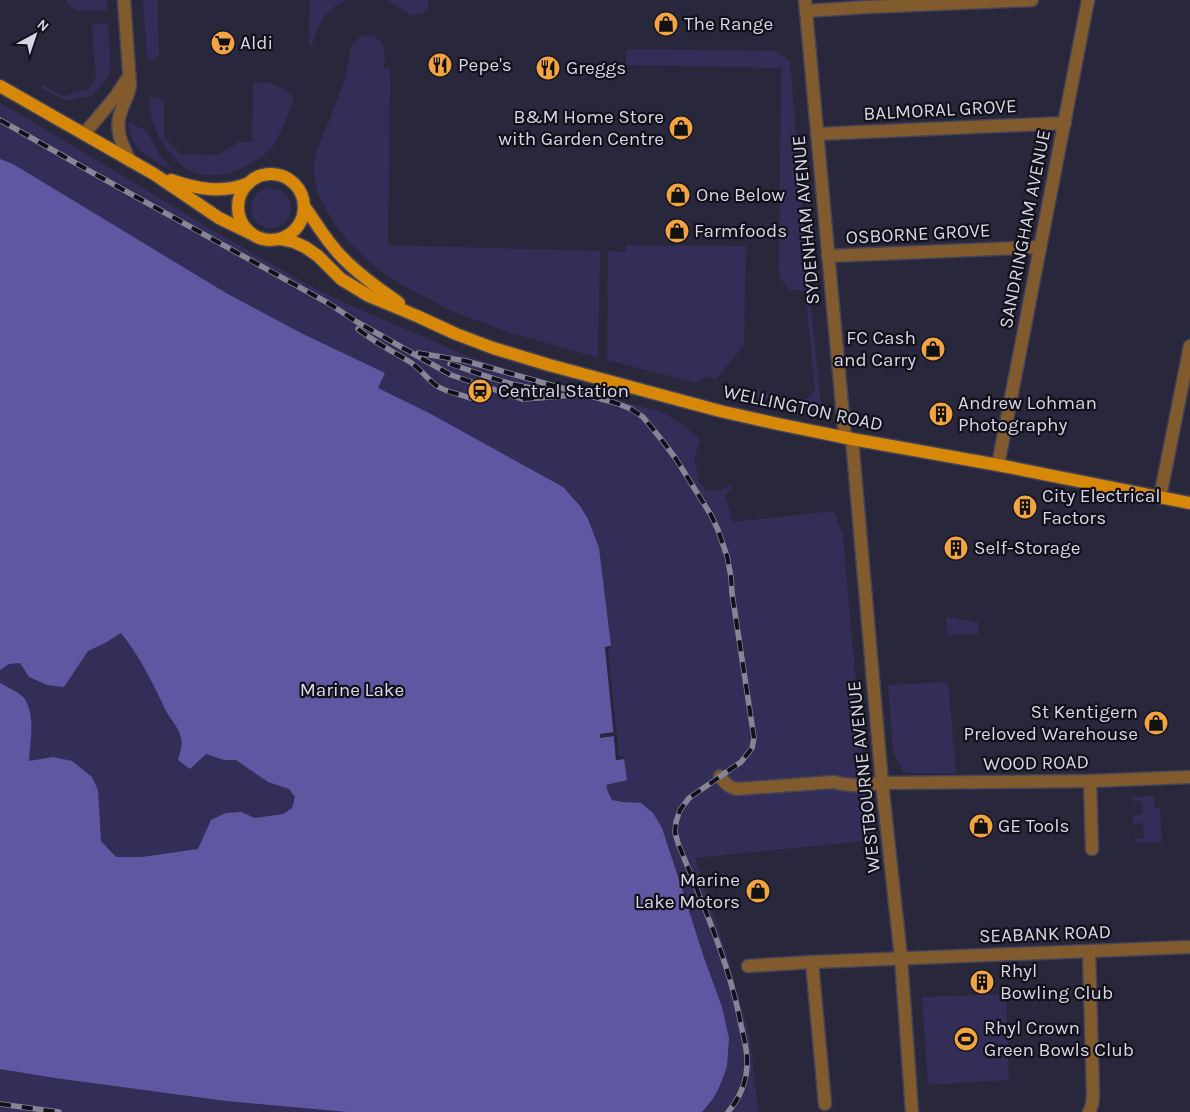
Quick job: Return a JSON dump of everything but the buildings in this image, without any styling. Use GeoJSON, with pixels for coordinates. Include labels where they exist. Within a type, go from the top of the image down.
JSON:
{"type":"FeatureCollection","features":[{"type":"Feature","properties":{"kind":"main road"},"geometry":{"type":"LineString","coordinates":[[0,86],[154,174],[219,218],[259,238],[280,240],[293,232],[302,220],[304,206],[303,197],[299,189],[293,182],[277,175],[268,174],[260,176],[239,187],[209,189],[191,187],[154,174]]}},
{"type":"Feature","properties":{"kind":"main road"},"geometry":{"type":"LineString","coordinates":[[249,183],[239,199],[238,208],[244,226],[250,233]]}},
{"type":"Feature","properties":{"kind":"main road","name":"WELLINGTON ROAD"},"geometry":{"type":"LineString","coordinates":[[304,206],[343,259],[356,271],[417,316]]}},
{"type":"Feature","properties":{"kind":"main road","name":"WELLINGTON ROAD"},"geometry":{"type":"LineString","coordinates":[[280,240],[294,242],[305,247],[318,256],[341,279],[369,296],[456,334],[493,348],[549,365],[720,411],[787,426],[1190,503]]}},
{"type":"Feature","properties":{"kind":"street"},"geometry":{"type":"LineString","coordinates":[[124,0],[130,85],[118,121],[122,145],[130,161]]}},
{"type":"Feature","properties":{"kind":"street"},"geometry":{"type":"LineString","coordinates":[[806,6],[878,7],[1032,0]]}},
{"type":"Feature","properties":{"kind":"street","name":"SANDRINGHAM AVENUE"},"geometry":{"type":"LineString","coordinates":[[998,465],[1088,0]]}},
{"type":"Feature","properties":{"kind":"street","name":"SYDENHAM AVENUE"},"geometry":{"type":"LineString","coordinates":[[806,6],[828,256],[848,438]]}},
{"type":"Feature","properties":{"kind":"street"},"geometry":{"type":"LineString","coordinates":[[84,134],[130,76]]}},
{"type":"Feature","properties":{"kind":"street","name":"BALMORAL GROVE"},"geometry":{"type":"LineString","coordinates":[[817,134],[1065,123]]}},
{"type":"Feature","properties":{"kind":"street","name":"OSBORNE GROVE"},"geometry":{"type":"LineString","coordinates":[[828,256],[1040,247]]}},
{"type":"Feature","properties":{"kind":"street"},"geometry":{"type":"LineString","coordinates":[[1160,497],[1190,346]]}},
{"type":"Feature","properties":{"kind":"street","name":"WESTBOURNE AVENUE"},"geometry":{"type":"LineString","coordinates":[[848,438],[901,958],[912,1112]]}},
{"type":"Feature","properties":{"kind":"street","name":"WOOD ROAD"},"geometry":{"type":"LineString","coordinates":[[720,776],[724,783],[736,789],[834,782],[846,786],[863,786],[882,783],[1090,781],[1190,777]]}},
{"type":"Feature","properties":{"kind":"street"},"geometry":{"type":"LineString","coordinates":[[1090,781],[1092,850]]}},
{"type":"Feature","properties":{"kind":"street","name":"SEABANK ROAD"},"geometry":{"type":"LineString","coordinates":[[748,966],[1190,947]]}},
{"type":"Feature","properties":{"kind":"street"},"geometry":{"type":"LineString","coordinates":[[1089,952],[1093,1095],[1092,1106],[1089,1112]]}},
{"type":"Feature","properties":{"kind":"street"},"geometry":{"type":"LineString","coordinates":[[812,962],[825,1104]]}},
{"type":"Feature","properties":{"kind":"green space"},"geometry":{"type":"Polygon","coordinates":[[[67,0],[106,0],[107,10],[77,11],[67,4],[67,0]]]}},
{"type":"Feature","properties":{"kind":"green space"},"geometry":{"type":"Polygon","coordinates":[[[143,0],[158,0],[159,56],[154,60],[147,58],[143,0]]]}},
{"type":"Feature","properties":{"kind":"green space"},"geometry":{"type":"Polygon","coordinates":[[[310,0],[348,0],[334,7],[324,18],[312,46],[309,46],[310,0]]]}},
{"type":"Feature","properties":{"kind":"green space"},"geometry":{"type":"Polygon","coordinates":[[[387,0],[428,0],[428,9],[423,13],[412,16],[387,0]]]}},
{"type":"Feature","properties":{"kind":"green space"},"geometry":{"type":"Polygon","coordinates":[[[92,25],[108,25],[111,66],[108,77],[92,96],[66,101],[41,88],[43,85],[64,96],[88,89],[96,80],[92,25]]]}},
{"type":"Feature","properties":{"kind":"green space"},"geometry":{"type":"Polygon","coordinates":[[[366,35],[373,36],[381,42],[384,50],[384,67],[390,68],[388,245],[600,251],[598,358],[511,333],[451,311],[402,285],[375,267],[348,241],[337,227],[317,191],[314,163],[317,150],[344,83],[352,45],[366,35]]]}},
{"type":"Feature","properties":{"kind":"green space"},"geometry":{"type":"Polygon","coordinates":[[[626,49],[775,51],[790,61],[809,290],[821,402],[820,408],[815,410],[756,396],[757,390],[803,402],[815,391],[805,290],[790,290],[779,277],[781,68],[626,65],[626,49]]]}},
{"type":"Feature","properties":{"kind":"green space"},"geometry":{"type":"Polygon","coordinates":[[[253,83],[276,85],[287,91],[293,100],[279,136],[273,145],[254,162],[243,168],[220,175],[197,174],[181,165],[168,150],[155,129],[149,97],[157,97],[164,103],[164,138],[180,154],[218,155],[239,142],[252,142],[253,83]]]}},
{"type":"Feature","properties":{"kind":"green space","name":"Marine Lake"},"geometry":{"type":"Polygon","coordinates":[[[0,103],[214,231],[307,284],[343,302],[467,356],[525,375],[662,412],[683,425],[701,442],[695,454],[695,467],[699,475],[696,477],[705,490],[722,489],[730,484],[732,488],[725,495],[733,522],[834,511],[843,536],[865,797],[872,810],[875,840],[695,858],[729,961],[750,1039],[758,1112],[0,1112],[0,103]]]}},
{"type":"Feature","properties":{"kind":"green space"},"geometry":{"type":"Polygon","coordinates":[[[129,122],[148,132],[158,153],[176,172],[152,159],[138,147],[130,132],[129,122]]]}},
{"type":"Feature","properties":{"kind":"green space"},"geometry":{"type":"Polygon","coordinates":[[[275,188],[282,191],[288,197],[291,208],[290,216],[282,225],[275,228],[267,228],[260,225],[252,216],[251,204],[254,197],[263,189],[275,188]]]}},
{"type":"Feature","properties":{"kind":"green space"},"geometry":{"type":"Polygon","coordinates":[[[626,245],[746,246],[744,345],[716,379],[706,376],[699,382],[693,382],[607,360],[608,251],[626,252],[626,245]]]}},
{"type":"Feature","properties":{"kind":"green space"},"geometry":{"type":"Polygon","coordinates":[[[946,617],[978,622],[978,634],[947,635],[946,617]]]}},
{"type":"Feature","properties":{"kind":"green space"},"geometry":{"type":"Polygon","coordinates":[[[948,682],[956,774],[903,771],[893,751],[888,685],[948,682]]]}},
{"type":"Feature","properties":{"kind":"green space"},"geometry":{"type":"Polygon","coordinates":[[[1154,796],[1154,808],[1160,808],[1162,842],[1135,843],[1134,839],[1144,838],[1143,823],[1133,824],[1133,815],[1142,815],[1141,801],[1132,801],[1132,797],[1154,796]]]}},
{"type":"Feature","properties":{"kind":"green space","name":"Rhyl Crown Green Bowls Club"},"geometry":{"type":"Polygon","coordinates":[[[1006,994],[1009,1080],[928,1085],[922,997],[1006,994]]]}},
{"type":"Feature","properties":{"kind":"shaded area","name":"Marine Lake"},"geometry":{"type":"Polygon","coordinates":[[[0,159],[13,164],[226,293],[303,334],[385,373],[378,388],[429,413],[563,487],[580,506],[588,519],[599,548],[611,646],[605,647],[616,760],[624,759],[627,780],[606,785],[612,800],[641,803],[653,813],[662,828],[722,1007],[729,1038],[727,1067],[718,1090],[702,1112],[347,1112],[226,1101],[0,1069],[0,683],[22,696],[28,705],[31,720],[29,761],[53,757],[72,761],[92,777],[98,790],[101,841],[116,857],[142,857],[198,849],[211,820],[226,813],[241,812],[255,818],[283,814],[292,808],[295,797],[289,789],[268,782],[236,760],[224,760],[206,754],[190,769],[178,760],[181,750],[179,731],[166,711],[140,661],[121,633],[88,651],[64,687],[47,685],[29,677],[20,663],[9,664],[0,670],[0,159]]]}},
{"type":"Feature","properties":{"kind":"pier"},"geometry":{"type":"Polygon","coordinates":[[[611,646],[608,649],[619,757],[624,756],[624,759],[616,760],[614,736],[600,738],[600,734],[614,732],[605,647],[611,646]]]}},
{"type":"Feature","properties":{"kind":"tram line"},"geometry":{"type":"LineString","coordinates":[[0,120],[328,303],[357,322],[451,375],[522,399],[583,394],[616,403],[631,409],[643,417],[676,459],[711,515],[727,556],[754,738],[752,748],[741,762],[689,798],[680,810],[675,832],[722,955],[736,1001],[746,1045],[745,1079],[739,1096],[728,1112]]}},
{"type":"Feature","properties":{"kind":"tram line"},"geometry":{"type":"LineString","coordinates":[[0,1104],[59,1112]]}},
{"type":"Feature","properties":{"kind":"railway"},"geometry":{"type":"LineString","coordinates":[[0,120],[328,303],[357,322],[451,375],[522,399],[583,394],[616,403],[631,409],[643,417],[676,459],[711,515],[727,556],[754,738],[752,748],[741,762],[689,798],[680,810],[675,832],[722,955],[736,1001],[746,1045],[745,1079],[739,1096],[728,1112]]}},
{"type":"Feature","properties":{"kind":"railway"},"geometry":{"type":"LineString","coordinates":[[358,329],[414,365],[437,386],[470,398]]}},
{"type":"Feature","properties":{"kind":"railway"},"geometry":{"type":"LineString","coordinates":[[418,353],[466,361],[576,392]]}},
{"type":"Feature","properties":{"kind":"railway"},"geometry":{"type":"LineString","coordinates":[[450,364],[515,385],[554,389]]}},
{"type":"Feature","properties":{"kind":"railway"},"geometry":{"type":"LineString","coordinates":[[0,1104],[59,1112]]}},
{"type":"Feature","properties":{"kind":"place","name":"The Range"},"geometry":{"type":"Point","coordinates":[666,24]}},
{"type":"Feature","properties":{"kind":"place","name":"Aldi"},"geometry":{"type":"Point","coordinates":[223,43]}},
{"type":"Feature","properties":{"kind":"place","name":"Pepe's"},"geometry":{"type":"Point","coordinates":[440,65]}},
{"type":"Feature","properties":{"kind":"place","name":"Greggs"},"geometry":{"type":"Point","coordinates":[548,68]}},
{"type":"Feature","properties":{"kind":"place","name":"B&M Home Store with Garden Centre"},"geometry":{"type":"Point","coordinates":[681,128]}},
{"type":"Feature","properties":{"kind":"place","name":"One Below"},"geometry":{"type":"Point","coordinates":[678,195]}},
{"type":"Feature","properties":{"kind":"place","name":"Farmfoods"},"geometry":{"type":"Point","coordinates":[677,231]}},
{"type":"Feature","properties":{"kind":"place","name":"FC Cash and Carry"},"geometry":{"type":"Point","coordinates":[933,349]}},
{"type":"Feature","properties":{"kind":"place","name":"Central Station"},"geometry":{"type":"Point","coordinates":[480,391]}},
{"type":"Feature","properties":{"kind":"place","name":"Andrew Lohman Photography"},"geometry":{"type":"Point","coordinates":[941,414]}},
{"type":"Feature","properties":{"kind":"place","name":"City Electrical Factors"},"geometry":{"type":"Point","coordinates":[1025,507]}},
{"type":"Feature","properties":{"kind":"place","name":"Self-Storage"},"geometry":{"type":"Point","coordinates":[956,548]}},
{"type":"Feature","properties":{"kind":"place","name":"St Kentigern Preloved Warehouse"},"geometry":{"type":"Point","coordinates":[1156,723]}},
{"type":"Feature","properties":{"kind":"place","name":"GE Tools"},"geometry":{"type":"Point","coordinates":[981,826]}},
{"type":"Feature","properties":{"kind":"place","name":"Marine Lake Motors"},"geometry":{"type":"Point","coordinates":[758,891]}},
{"type":"Feature","properties":{"kind":"place","name":"Rhyl Bowling Club"},"geometry":{"type":"Point","coordinates":[982,982]}},
{"type":"Feature","properties":{"kind":"place","name":"Rhyl Crown Green Bowls Club"},"geometry":{"type":"Point","coordinates":[966,1039]}}]}
